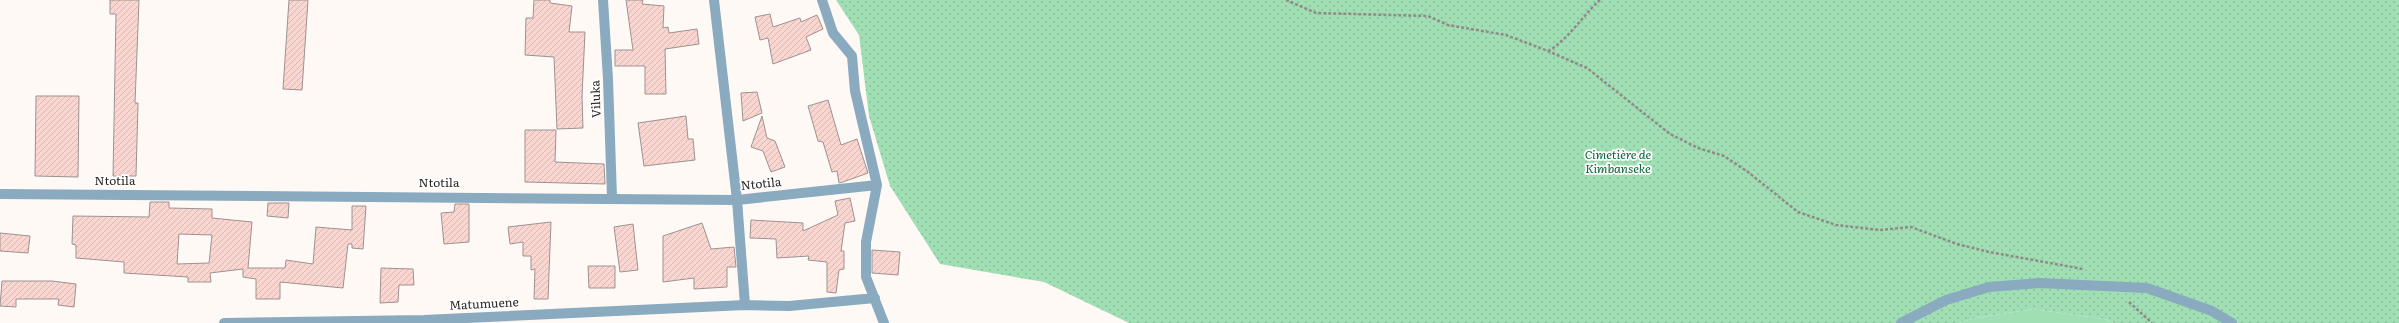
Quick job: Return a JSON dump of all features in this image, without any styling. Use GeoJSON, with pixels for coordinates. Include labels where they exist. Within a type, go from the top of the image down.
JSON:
{"type":"FeatureCollection","features":[{"type":"Feature","properties":{"kind":"street","name":"Viluka"},"geometry":{"type":"LineString","coordinates":[[603,0],[608,79],[612,198]]}},
{"type":"Feature","properties":{"kind":"street"},"geometry":{"type":"LineString","coordinates":[[714,0],[737,200],[745,305]]}},
{"type":"Feature","properties":{"kind":"street"},"geometry":{"type":"LineString","coordinates":[[822,0],[834,33],[852,56],[855,91],[877,185],[866,242],[866,277],[884,323]]}},
{"type":"Feature","properties":{"kind":"street","name":"Ntotila"},"geometry":{"type":"LineString","coordinates":[[0,194],[737,200],[877,185]]}},
{"type":"Feature","properties":{"kind":"street"},"geometry":{"type":"LineString","coordinates":[[1901,323],[1946,300],[1988,287],[2039,283],[2147,288],[2212,311],[2232,323]]}},
{"type":"Feature","properties":{"kind":"street","name":"Matumuene"},"geometry":{"type":"LineString","coordinates":[[224,323],[424,320],[745,305],[789,306],[874,298]]}},
{"type":"Feature","properties":{"kind":"path"},"geometry":{"type":"LineString","coordinates":[[1286,0],[1316,13],[1428,16],[1448,25],[1506,35],[1587,68],[1670,134],[1698,148],[1724,156],[1748,172],[1798,212],[1836,224],[1880,230],[1911,227],[1957,244],[1989,252],[2084,270]]}},
{"type":"Feature","properties":{"kind":"path"},"geometry":{"type":"LineString","coordinates":[[1548,51],[1559,45],[1586,12],[1600,0]]}},
{"type":"Feature","properties":{"kind":"path"},"geometry":{"type":"LineString","coordinates":[[2113,287],[2152,323]]}},
{"type":"Feature","properties":{"kind":"green space","name":"Cimetière de Kimbanseke"},"geometry":{"type":"Polygon","coordinates":[[[836,0],[2399,0],[2399,323],[2114,323],[2104,319],[2033,309],[1976,318],[1959,323],[1129,323],[1044,282],[940,264],[890,186],[869,116],[859,35],[836,0]]]}},
{"type":"Feature","properties":{"kind":"green space"},"geometry":{"type":"Polygon","coordinates":[[[2033,309],[2104,319],[2114,323],[1959,323],[1976,318],[2033,309]]]}},
{"type":"Feature","properties":{"kind":"building"},"geometry":{"type":"Polygon","coordinates":[[[110,0],[139,0],[135,103],[138,103],[136,176],[113,176],[116,14],[110,14],[110,0]]]}},
{"type":"Feature","properties":{"kind":"building"},"geometry":{"type":"Polygon","coordinates":[[[289,0],[308,0],[302,90],[283,89],[289,0]]]}},
{"type":"Feature","properties":{"kind":"building"},"geometry":{"type":"Polygon","coordinates":[[[534,0],[550,0],[550,3],[572,6],[569,32],[585,32],[582,96],[583,128],[557,129],[554,57],[525,55],[526,18],[533,18],[534,0]]]}},
{"type":"Feature","properties":{"kind":"building"},"geometry":{"type":"Polygon","coordinates":[[[626,0],[643,0],[642,4],[664,6],[663,28],[668,27],[669,33],[697,29],[699,44],[665,49],[666,94],[645,94],[645,66],[615,66],[615,50],[633,50],[626,0]]]}},
{"type":"Feature","properties":{"kind":"building"},"geometry":{"type":"Polygon","coordinates":[[[770,14],[773,27],[800,18],[801,22],[817,15],[823,29],[806,37],[811,50],[773,64],[768,38],[760,40],[755,17],[770,14]]]}},
{"type":"Feature","properties":{"kind":"building"},"geometry":{"type":"Polygon","coordinates":[[[757,92],[762,113],[743,121],[741,93],[757,92]]]}},
{"type":"Feature","properties":{"kind":"building"},"geometry":{"type":"Polygon","coordinates":[[[36,96],[79,96],[78,177],[35,176],[36,96]]]}},
{"type":"Feature","properties":{"kind":"building"},"geometry":{"type":"Polygon","coordinates":[[[828,100],[841,145],[857,139],[868,173],[839,183],[837,171],[832,172],[823,142],[818,141],[808,106],[828,100]]]}},
{"type":"Feature","properties":{"kind":"building"},"geometry":{"type":"Polygon","coordinates":[[[686,116],[688,139],[693,139],[695,160],[644,166],[638,123],[686,116]]]}},
{"type":"Feature","properties":{"kind":"building"},"geometry":{"type":"Polygon","coordinates":[[[762,116],[767,138],[775,141],[785,167],[771,172],[763,151],[751,147],[762,116]]]}},
{"type":"Feature","properties":{"kind":"building"},"geometry":{"type":"Polygon","coordinates":[[[525,130],[556,130],[555,162],[604,164],[605,184],[525,182],[525,130]]]}},
{"type":"Feature","properties":{"kind":"building"},"geometry":{"type":"Polygon","coordinates":[[[850,198],[855,221],[845,223],[841,251],[844,251],[844,269],[839,270],[836,293],[827,292],[827,262],[808,260],[809,256],[777,258],[776,239],[750,238],[751,220],[803,223],[803,231],[838,215],[835,201],[850,198]]]}},
{"type":"Feature","properties":{"kind":"building"},"geometry":{"type":"Polygon","coordinates":[[[150,202],[169,202],[169,208],[212,209],[212,218],[252,222],[248,268],[285,268],[286,260],[313,264],[316,227],[352,230],[352,206],[366,206],[363,249],[352,248],[352,244],[348,244],[343,288],[280,282],[280,299],[256,299],[256,279],[243,277],[243,269],[210,273],[211,282],[188,282],[188,277],[124,273],[124,262],[76,258],[76,245],[72,244],[73,216],[149,217],[150,202]],[[179,234],[177,264],[209,263],[212,235],[179,234]]]}},
{"type":"Feature","properties":{"kind":"building"},"geometry":{"type":"Polygon","coordinates":[[[268,203],[289,203],[288,218],[267,216],[268,203]]]}},
{"type":"Feature","properties":{"kind":"building"},"geometry":{"type":"Polygon","coordinates":[[[455,204],[469,204],[469,242],[444,244],[441,213],[454,212],[455,204]]]}},
{"type":"Feature","properties":{"kind":"building"},"geometry":{"type":"Polygon","coordinates":[[[551,222],[548,299],[534,299],[535,269],[531,270],[531,256],[523,256],[523,242],[510,244],[508,227],[551,222]]]}},
{"type":"Feature","properties":{"kind":"building"},"geometry":{"type":"Polygon","coordinates":[[[702,223],[711,249],[734,247],[736,267],[727,267],[727,287],[694,289],[694,278],[663,282],[663,236],[702,223]]]}},
{"type":"Feature","properties":{"kind":"building"},"geometry":{"type":"Polygon","coordinates":[[[633,224],[638,270],[620,272],[614,227],[633,224]]]}},
{"type":"Feature","properties":{"kind":"building"},"geometry":{"type":"Polygon","coordinates":[[[0,233],[30,236],[28,253],[0,251],[0,233]]]}},
{"type":"Feature","properties":{"kind":"building"},"geometry":{"type":"Polygon","coordinates":[[[872,250],[900,252],[898,275],[872,273],[872,250]]]}},
{"type":"Feature","properties":{"kind":"building"},"geometry":{"type":"Polygon","coordinates":[[[588,266],[615,266],[615,288],[589,288],[588,266]]]}},
{"type":"Feature","properties":{"kind":"building"},"geometry":{"type":"Polygon","coordinates":[[[381,268],[413,269],[414,285],[399,285],[398,302],[380,303],[381,268]]]}},
{"type":"Feature","properties":{"kind":"building"},"geometry":{"type":"Polygon","coordinates":[[[2,281],[52,281],[76,284],[74,307],[58,305],[59,299],[16,299],[16,307],[0,306],[2,281]]]}}]}
